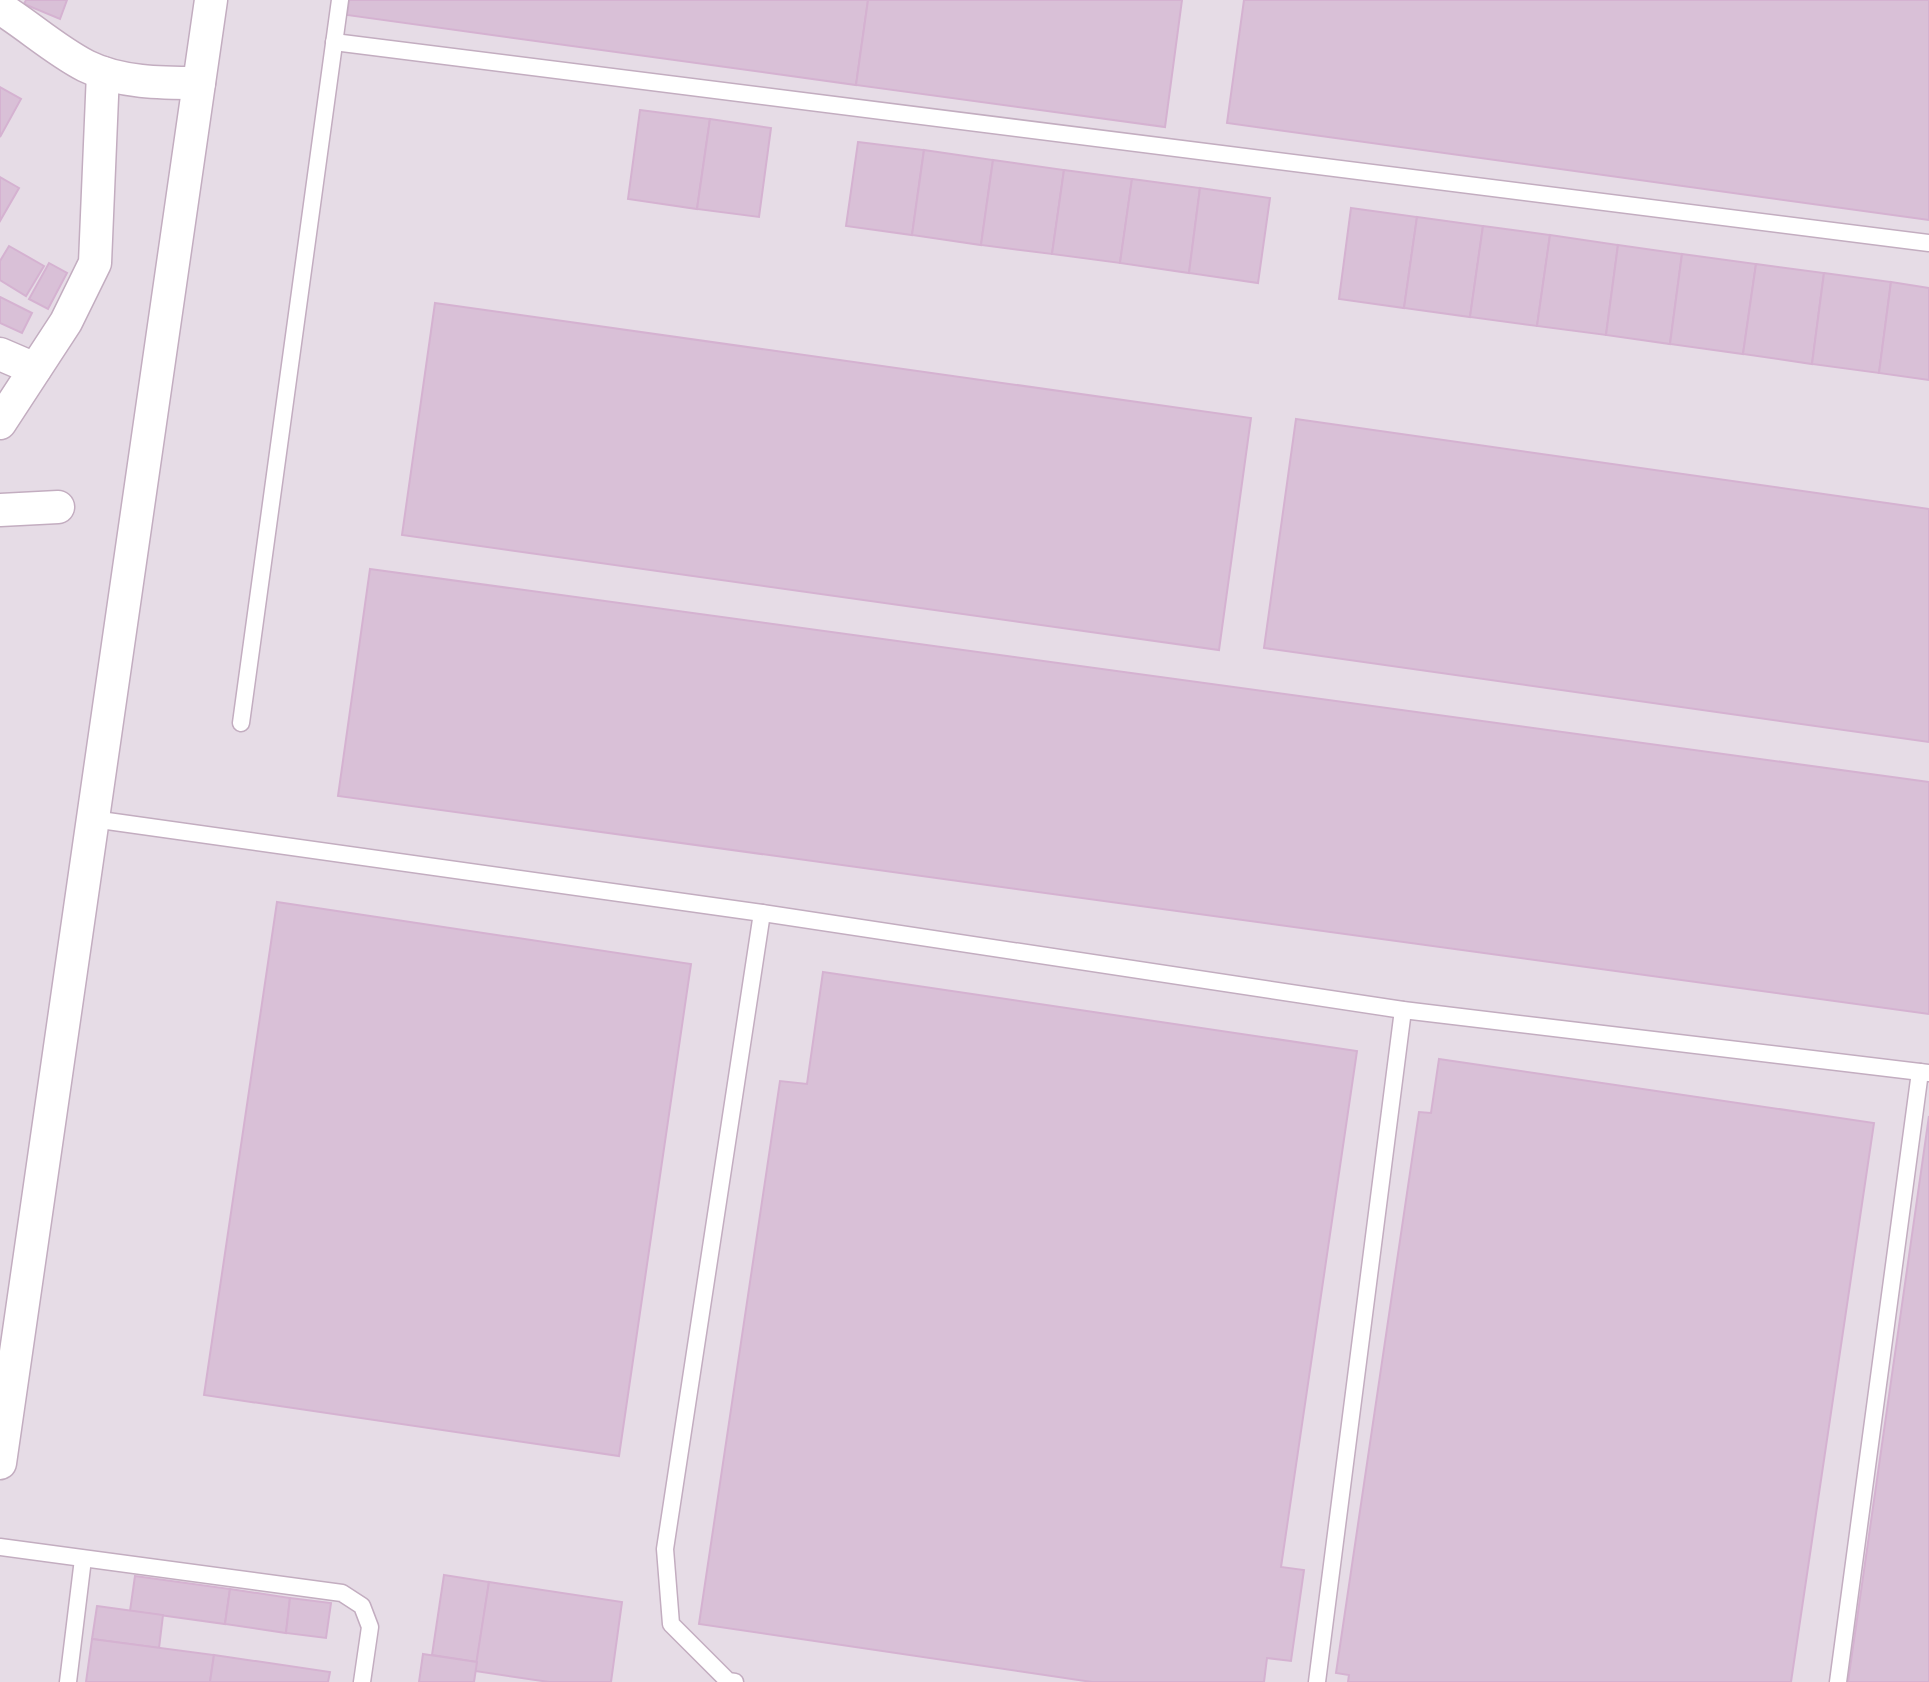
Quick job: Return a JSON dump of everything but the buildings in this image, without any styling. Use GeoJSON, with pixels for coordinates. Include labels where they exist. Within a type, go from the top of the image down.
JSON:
{"type":"FeatureCollection","features":[{"type":"Feature","properties":{"kind":"street"},"geometry":{"type":"LineString","coordinates":[[0,1463],[9,1342],[93,819],[211,0]]}},
{"type":"Feature","properties":{"kind":"street"},"geometry":{"type":"LineString","coordinates":[[0,8],[77,61],[103,73],[164,83],[199,83]]}},
{"type":"Feature","properties":{"kind":"street"},"geometry":{"type":"LineString","coordinates":[[0,423],[66,322],[97,256],[103,73]]}},
{"type":"Feature","properties":{"kind":"street"},"geometry":{"type":"LineString","coordinates":[[0,354],[35,369]]}},
{"type":"Feature","properties":{"kind":"street"},"geometry":{"type":"LineString","coordinates":[[0,510],[58,507]]}},
{"type":"Feature","properties":{"kind":"lane"},"geometry":{"type":"LineString","coordinates":[[241,723],[340,0]]}},
{"type":"Feature","properties":{"kind":"lane"},"geometry":{"type":"LineString","coordinates":[[334,42],[1929,243]]}},
{"type":"Feature","properties":{"kind":"lane"},"geometry":{"type":"LineString","coordinates":[[93,819],[762,913],[1403,1010],[1924,1073],[1838,1682]]}},
{"type":"Feature","properties":{"kind":"lane"},"geometry":{"type":"LineString","coordinates":[[735,1682],[728,1681],[671,1624],[664,1549],[762,913]]}},
{"type":"Feature","properties":{"kind":"lane"},"geometry":{"type":"LineString","coordinates":[[1317,1682],[1403,1010]]}},
{"type":"Feature","properties":{"kind":"lane"},"geometry":{"type":"LineString","coordinates":[[0,1547],[342,1593],[362,1606],[370,1627],[362,1682]]}},
{"type":"Feature","properties":{"kind":"lane"},"geometry":{"type":"LineString","coordinates":[[68,1682],[83,1559]]}},
{"type":"Feature","properties":{"kind":"shaded area"},"geometry":{"type":"Polygon","coordinates":[[[0,0],[1929,0],[1929,1682],[0,1682],[0,0]]]}}]}
